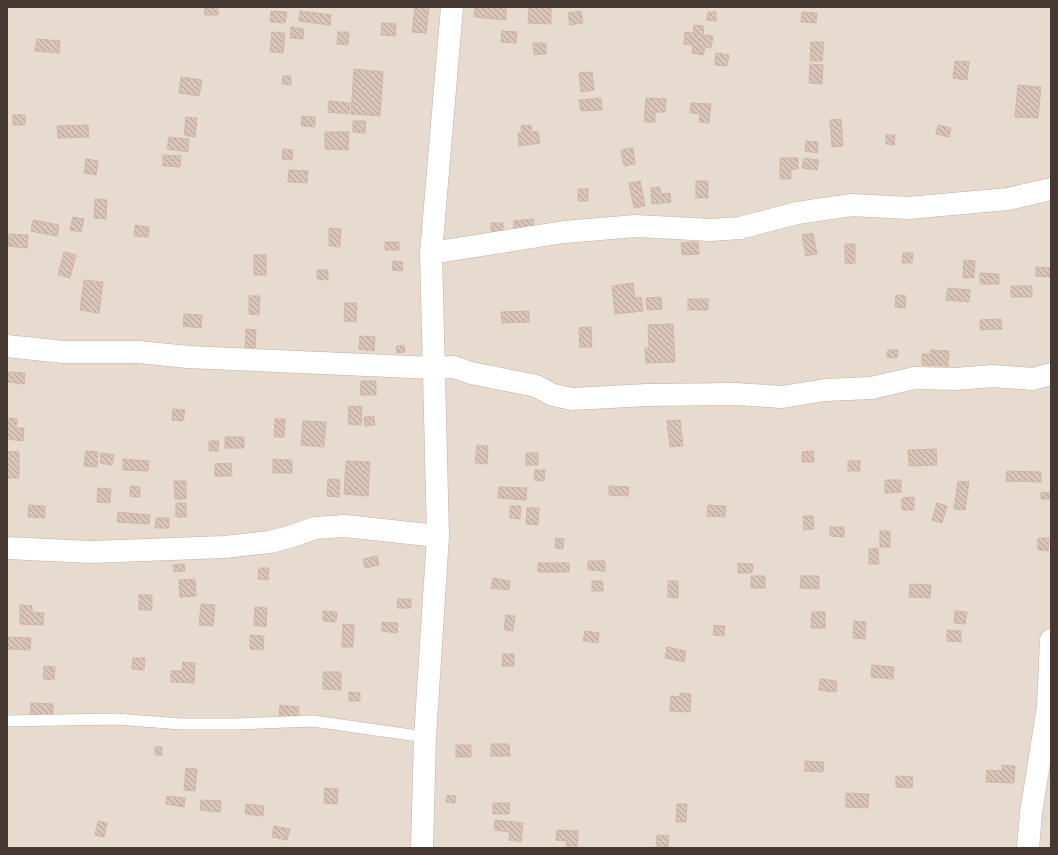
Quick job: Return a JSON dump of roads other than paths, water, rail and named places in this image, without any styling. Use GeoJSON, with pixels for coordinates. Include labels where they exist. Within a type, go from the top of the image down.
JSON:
{"type":"FeatureCollection","features":[{"type":"Feature","properties":{"kind":"street"},"geometry":{"type":"LineString","coordinates":[[422,848],[425,737],[438,536],[431,253],[452,7]]}},
{"type":"Feature","properties":{"kind":"street"},"geometry":{"type":"LineString","coordinates":[[431,253],[564,232],[636,226],[711,230],[740,228],[797,213],[852,204],[908,208],[1008,199],[1051,189]]}},
{"type":"Feature","properties":{"kind":"street"},"geometry":{"type":"LineString","coordinates":[[7,346],[63,352],[139,352],[188,357],[434,368],[454,367],[471,373],[536,386],[553,395],[580,399],[647,395],[735,394],[782,397],[825,390],[871,388],[916,378],[955,379],[993,376],[1033,379],[1051,374]]}},
{"type":"Feature","properties":{"kind":"street"},"geometry":{"type":"LineString","coordinates":[[7,548],[91,552],[225,547],[270,542],[315,528],[346,526],[438,536]]}},
{"type":"Feature","properties":{"kind":"street"},"geometry":{"type":"LineString","coordinates":[[1028,848],[1030,813],[1048,707],[1051,640]]}},
{"type":"Feature","properties":{"kind":"lane"},"geometry":{"type":"LineString","coordinates":[[7,721],[116,719],[180,724],[313,721],[425,737]]}}]}
